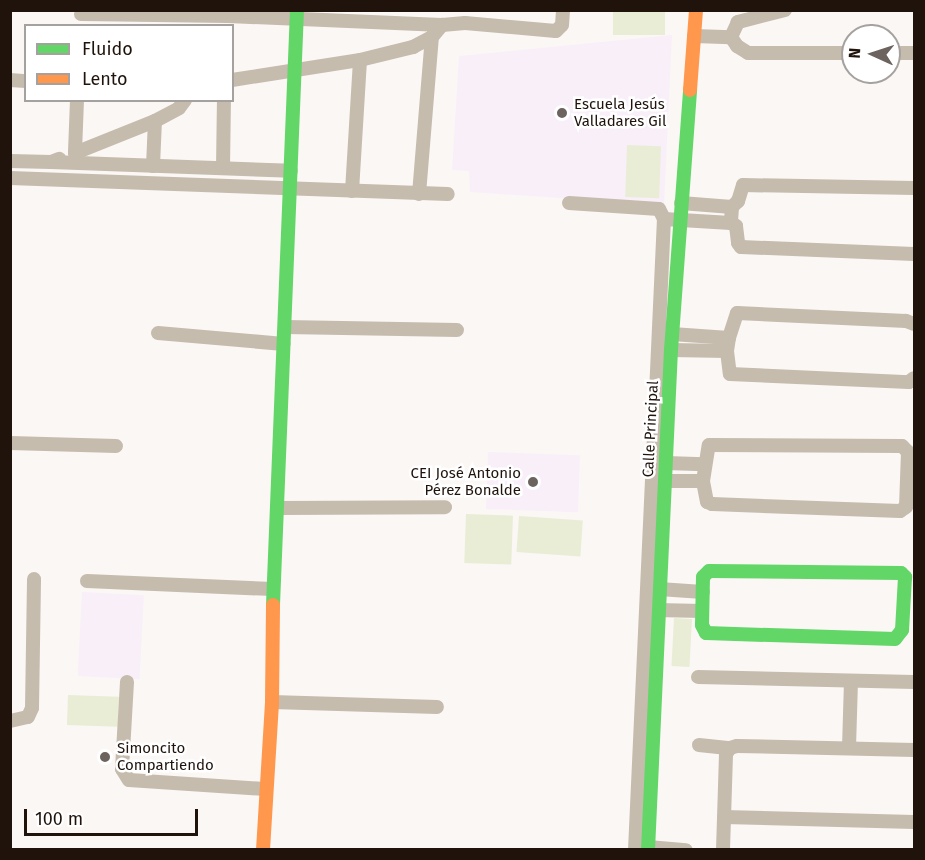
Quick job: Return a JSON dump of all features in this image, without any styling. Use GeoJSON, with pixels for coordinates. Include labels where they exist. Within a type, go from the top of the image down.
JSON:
{"type":"FeatureCollection","features":[{"type":"Feature","properties":{"kind":"street"},"geometry":{"type":"LineString","coordinates":[[81,17],[228,21],[296,15],[441,25],[465,23],[556,31],[562,25],[563,10]]}},
{"type":"Feature","properties":{"kind":"street","name":"Calle Principal"},"geometry":{"type":"LineString","coordinates":[[644,849],[671,350],[696,10]]}},
{"type":"Feature","properties":{"kind":"street"},"geometry":{"type":"LineString","coordinates":[[731,37],[738,21],[785,10]]}},
{"type":"Feature","properties":{"kind":"street"},"geometry":{"type":"LineString","coordinates":[[263,849],[272,702],[273,589],[291,190],[296,15]]}},
{"type":"Feature","properties":{"kind":"street"},"geometry":{"type":"LineString","coordinates":[[234,80],[360,60],[413,47],[432,37],[441,25]]}},
{"type":"Feature","properties":{"kind":"street"},"geometry":{"type":"LineString","coordinates":[[694,36],[731,37]]}},
{"type":"Feature","properties":{"kind":"street"},"geometry":{"type":"LineString","coordinates":[[419,194],[432,37]]}},
{"type":"Feature","properties":{"kind":"street"},"geometry":{"type":"LineString","coordinates":[[731,37],[737,46],[748,53],[841,52]]}},
{"type":"Feature","properties":{"kind":"street"},"geometry":{"type":"LineString","coordinates":[[352,191],[360,60]]}},
{"type":"Feature","properties":{"kind":"street"},"geometry":{"type":"LineString","coordinates":[[75,153],[77,102]]}},
{"type":"Feature","properties":{"kind":"street"},"geometry":{"type":"LineString","coordinates":[[51,162],[155,121],[178,108],[183,102]]}},
{"type":"Feature","properties":{"kind":"street"},"geometry":{"type":"LineString","coordinates":[[223,168],[224,102]]}},
{"type":"Feature","properties":{"kind":"street"},"geometry":{"type":"LineString","coordinates":[[153,166],[155,121]]}},
{"type":"Feature","properties":{"kind":"street"},"geometry":{"type":"LineString","coordinates":[[10,160],[291,171]]}},
{"type":"Feature","properties":{"kind":"street"},"geometry":{"type":"LineString","coordinates":[[10,178],[448,194]]}},
{"type":"Feature","properties":{"kind":"street"},"geometry":{"type":"LineString","coordinates":[[731,223],[732,207],[738,201],[743,185],[915,188]]}},
{"type":"Feature","properties":{"kind":"street"},"geometry":{"type":"LineString","coordinates":[[569,203],[659,209],[664,219],[644,849],[686,849]]}},
{"type":"Feature","properties":{"kind":"street"},"geometry":{"type":"LineString","coordinates":[[681,203],[732,207]]}},
{"type":"Feature","properties":{"kind":"street"},"geometry":{"type":"LineString","coordinates":[[664,219],[731,223],[736,226],[738,243],[741,247],[915,254]]}},
{"type":"Feature","properties":{"kind":"street"},"geometry":{"type":"LineString","coordinates":[[915,324],[906,321],[737,313],[728,345],[730,374],[909,382],[915,378]]}},
{"type":"Feature","properties":{"kind":"street"},"geometry":{"type":"LineString","coordinates":[[285,327],[457,330]]}},
{"type":"Feature","properties":{"kind":"street"},"geometry":{"type":"LineString","coordinates":[[159,333],[284,344]]}},
{"type":"Feature","properties":{"kind":"street"},"geometry":{"type":"LineString","coordinates":[[672,334],[728,345]]}},
{"type":"Feature","properties":{"kind":"street"},"geometry":{"type":"LineString","coordinates":[[671,350],[728,345]]}},
{"type":"Feature","properties":{"kind":"street"},"geometry":{"type":"LineString","coordinates":[[10,442],[116,446]]}},
{"type":"Feature","properties":{"kind":"street"},"geometry":{"type":"LineString","coordinates":[[709,445],[902,446],[908,452],[906,507],[900,510],[712,504],[707,502],[703,481],[704,464],[709,445]]}},
{"type":"Feature","properties":{"kind":"street"},"geometry":{"type":"LineString","coordinates":[[666,463],[704,464]]}},
{"type":"Feature","properties":{"kind":"street"},"geometry":{"type":"LineString","coordinates":[[664,481],[703,481]]}},
{"type":"Feature","properties":{"kind":"street"},"geometry":{"type":"LineString","coordinates":[[278,508],[445,507]]}},
{"type":"Feature","properties":{"kind":"street"},"geometry":{"type":"LineString","coordinates":[[709,571],[893,571],[905,577],[902,630],[895,639],[706,633],[702,625],[702,612],[703,577],[709,571]]}},
{"type":"Feature","properties":{"kind":"street"},"geometry":{"type":"LineString","coordinates":[[10,721],[28,717],[32,708],[34,579]]}},
{"type":"Feature","properties":{"kind":"street"},"geometry":{"type":"LineString","coordinates":[[87,581],[273,589]]}},
{"type":"Feature","properties":{"kind":"street"},"geometry":{"type":"LineString","coordinates":[[659,589],[703,591]]}},
{"type":"Feature","properties":{"kind":"street"},"geometry":{"type":"LineString","coordinates":[[657,610],[702,612]]}},
{"type":"Feature","properties":{"kind":"street"},"geometry":{"type":"LineString","coordinates":[[698,677],[915,682]]}},
{"type":"Feature","properties":{"kind":"street"},"geometry":{"type":"LineString","coordinates":[[849,748],[851,681]]}},
{"type":"Feature","properties":{"kind":"street"},"geometry":{"type":"LineString","coordinates":[[127,682],[122,769],[129,780],[265,789]]}},
{"type":"Feature","properties":{"kind":"street"},"geometry":{"type":"LineString","coordinates":[[272,702],[437,707]]}},
{"type":"Feature","properties":{"kind":"street"},"geometry":{"type":"LineString","coordinates":[[699,745],[730,748],[915,750]]}},
{"type":"Feature","properties":{"kind":"street"},"geometry":{"type":"LineString","coordinates":[[723,849],[726,754],[730,748]]}},
{"type":"Feature","properties":{"kind":"street"},"geometry":{"type":"LineString","coordinates":[[724,817],[915,822]]}},
{"type":"Feature","properties":{"kind":"shaded area","name":"Escuela Jesús Valladares Gil"},"geometry":{"type":"Polygon","coordinates":[[[672,35],[664,205],[470,192],[469,171],[452,170],[459,56],[672,35]]]}},
{"type":"Feature","properties":{"kind":"shaded area","name":"CEI José Antonio Pérez Bonalde"},"geometry":{"type":"Polygon","coordinates":[[[488,452],[580,455],[578,512],[486,509],[488,452]]]}},
{"type":"Feature","properties":{"kind":"shaded area"},"geometry":{"type":"Polygon","coordinates":[[[82,592],[144,595],[140,679],[78,676],[82,592]]]}},
{"type":"Feature","properties":{"kind":"green space"},"geometry":{"type":"Polygon","coordinates":[[[613,11],[665,11],[665,35],[613,35],[613,11]]]}},
{"type":"Feature","properties":{"kind":"green space"},"geometry":{"type":"Polygon","coordinates":[[[627,145],[661,146],[659,198],[625,197],[627,145]]]}},
{"type":"Feature","properties":{"kind":"green space"},"geometry":{"type":"Polygon","coordinates":[[[466,514],[513,516],[511,565],[464,563],[466,514]]]}},
{"type":"Feature","properties":{"kind":"green space"},"geometry":{"type":"Polygon","coordinates":[[[519,516],[583,520],[580,556],[516,552],[519,516]]]}},
{"type":"Feature","properties":{"kind":"green space"},"geometry":{"type":"Polygon","coordinates":[[[674,618],[692,619],[689,667],[671,666],[674,618]]]}},
{"type":"Feature","properties":{"kind":"green space"},"geometry":{"type":"Polygon","coordinates":[[[68,695],[119,697],[118,727],[67,725],[68,695]]]}},
{"type":"Feature","properties":{"kind":"traffic: fast"},"geometry":{"type":"LineString","coordinates":[[273,605],[297,10]]}},
{"type":"Feature","properties":{"kind":"traffic: fast"},"geometry":{"type":"LineString","coordinates":[[648,850],[671,350],[690,90]]}},
{"type":"Feature","properties":{"kind":"traffic: fast"},"geometry":{"type":"LineString","coordinates":[[709,571],[901,573],[905,577],[902,630],[895,639],[706,633],[702,625],[703,577],[709,571]]}},
{"type":"Feature","properties":{"kind":"traffic: slow"},"geometry":{"type":"LineString","coordinates":[[690,90],[696,10]]}},
{"type":"Feature","properties":{"kind":"traffic: slow"},"geometry":{"type":"LineString","coordinates":[[263,850],[272,702],[273,605]]}},
{"type":"Feature","properties":{"kind":"place","name":"Escuela Jesús Valladares Gil"},"geometry":{"type":"Point","coordinates":[562,113]}},
{"type":"Feature","properties":{"kind":"place","name":"CEI José Antonio Pérez Bonalde"},"geometry":{"type":"Point","coordinates":[533,482]}},
{"type":"Feature","properties":{"kind":"place","name":"Simoncito Compartiendo"},"geometry":{"type":"Point","coordinates":[105,757]}}]}
